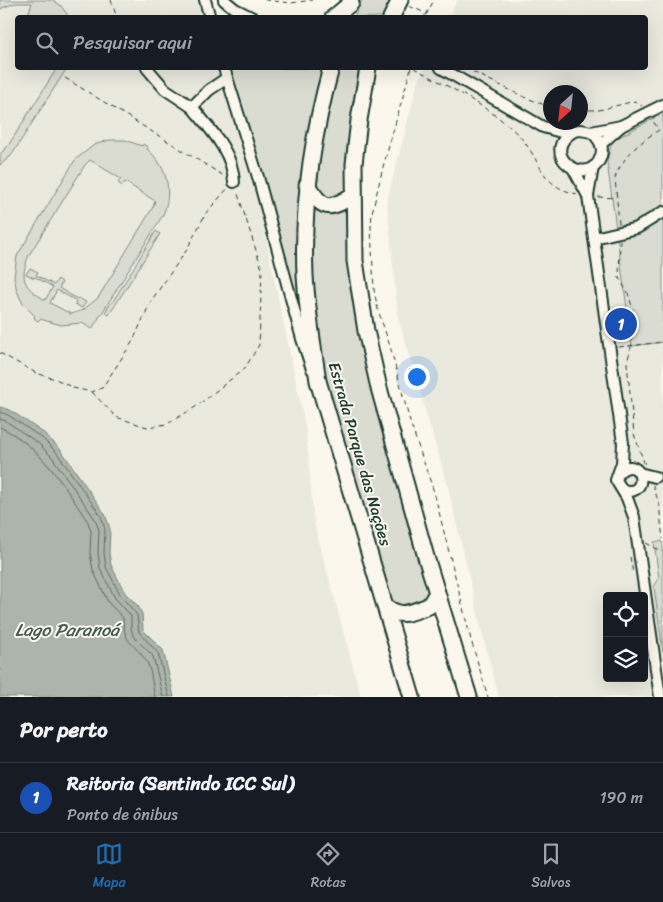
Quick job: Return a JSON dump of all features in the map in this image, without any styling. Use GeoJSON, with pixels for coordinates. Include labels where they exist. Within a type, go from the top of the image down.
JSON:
{"type":"FeatureCollection","features":[{"type":"Feature","properties":{"kind":"highway"},"geometry":{"type":"LineString","coordinates":[[336,15],[352,1]]}},
{"type":"Feature","properties":{"kind":"highway"},"geometry":{"type":"LineString","coordinates":[[347,15],[352,1]]}},
{"type":"Feature","properties":{"kind":"highway","name":"Estrada Parque das Nações"},"geometry":{"type":"LineString","coordinates":[[330,70],[316,125],[307,186],[304,231],[305,276],[318,381],[412,697]]}},
{"type":"Feature","properties":{"kind":"highway"},"geometry":{"type":"LineString","coordinates":[[368,70],[358,120],[354,164],[354,261],[378,388],[469,697]]}},
{"type":"Feature","properties":{"kind":"highway"},"geometry":{"type":"LineString","coordinates":[[307,186],[315,198],[329,206],[338,205],[353,195]]}},
{"type":"Feature","properties":{"kind":"highway"},"geometry":{"type":"LineString","coordinates":[[386,607],[394,613],[402,614],[429,606],[437,593]]}},
{"type":"Feature","properties":{"kind":"highway"},"geometry":{"type":"LineString","coordinates":[[394,638],[407,622],[433,616],[445,619]]}},
{"type":"Feature","properties":{"kind":"street"},"geometry":{"type":"LineString","coordinates":[[205,0],[209,15]]}},
{"type":"Feature","properties":{"kind":"street"},"geometry":{"type":"LineString","coordinates":[[224,0],[235,9],[247,15]]}},
{"type":"Feature","properties":{"kind":"street"},"geometry":{"type":"LineString","coordinates":[[149,70],[165,89],[192,107],[228,155],[234,170],[234,182]]}},
{"type":"Feature","properties":{"kind":"street"},"geometry":{"type":"LineString","coordinates":[[225,70],[258,177],[307,358],[318,381]]}},
{"type":"Feature","properties":{"kind":"street"},"geometry":{"type":"LineString","coordinates":[[444,70],[543,127]]}},
{"type":"Feature","properties":{"kind":"street"},"geometry":{"type":"LineString","coordinates":[[192,107],[209,90],[228,78]]}},
{"type":"Feature","properties":{"kind":"street"},"geometry":{"type":"LineString","coordinates":[[554,130],[561,132],[581,130],[591,132],[621,126],[663,105]]}},
{"type":"Feature","properties":{"kind":"street"},"geometry":{"type":"LineString","coordinates":[[601,144],[621,126]]}},
{"type":"Feature","properties":{"kind":"street"},"geometry":{"type":"LineString","coordinates":[[545,130],[560,148],[564,161],[574,170],[588,196]]}},
{"type":"Feature","properties":{"kind":"street"},"geometry":{"type":"LineString","coordinates":[[560,148],[567,135],[574,131]]}},
{"type":"Feature","properties":{"kind":"street"},"geometry":{"type":"LineString","coordinates":[[591,132],[601,144],[601,157],[593,168],[588,196],[623,442],[622,463],[616,480],[623,490],[634,517],[660,674],[660,697]]}},
{"type":"Feature","properties":{"kind":"street"},"geometry":{"type":"LineString","coordinates":[[574,170],[593,168]]}},
{"type":"Feature","properties":{"kind":"street"},"geometry":{"type":"LineString","coordinates":[[594,238],[637,228],[662,212]]}},
{"type":"Feature","properties":{"kind":"street"},"geometry":{"type":"LineString","coordinates":[[623,442],[641,477],[634,517]]}},
{"type":"Feature","properties":{"kind":"street"},"geometry":{"type":"LineString","coordinates":[[620,471],[625,468],[641,477]]}},
{"type":"Feature","properties":{"kind":"street"},"geometry":{"type":"LineString","coordinates":[[623,490],[629,492],[641,477]]}},
{"type":"Feature","properties":{"kind":"path"},"geometry":{"type":"LineString","coordinates":[[111,0],[116,15]]}},
{"type":"Feature","properties":{"kind":"path"},"geometry":{"type":"LineString","coordinates":[[264,0],[291,3],[313,0]]}},
{"type":"Feature","properties":{"kind":"path"},"geometry":{"type":"LineString","coordinates":[[427,15],[434,0]]}},
{"type":"Feature","properties":{"kind":"path"},"geometry":{"type":"LineString","coordinates":[[397,9],[421,11],[424,15]]}},
{"type":"Feature","properties":{"kind":"path"},"geometry":{"type":"LineString","coordinates":[[411,70],[383,167],[372,213],[374,290],[410,422],[434,492],[471,640],[488,697]]}},
{"type":"Feature","properties":{"kind":"path"},"geometry":{"type":"LineString","coordinates":[[416,70],[488,110],[521,138],[542,171],[554,185],[563,190],[588,196],[616,198]]}},
{"type":"Feature","properties":{"kind":"path"},"geometry":{"type":"LineString","coordinates":[[469,70],[524,98],[543,105]]}},
{"type":"Feature","properties":{"kind":"path"},"geometry":{"type":"LineString","coordinates":[[65,78],[234,182],[262,269],[259,345],[255,354],[244,368],[212,396],[167,424],[147,427],[116,417],[92,392]]}},
{"type":"Feature","properties":{"kind":"path"},"geometry":{"type":"LineString","coordinates":[[588,110],[599,110],[635,101],[638,102],[659,130]]}},
{"type":"Feature","properties":{"kind":"path"},"geometry":{"type":"LineString","coordinates":[[620,229],[615,178],[621,165],[640,143],[663,128]]}},
{"type":"Feature","properties":{"kind":"path"},"geometry":{"type":"LineString","coordinates":[[0,353],[36,373],[58,380],[73,388],[92,392],[102,388],[133,341],[150,301],[186,251],[206,213],[234,182]]}},
{"type":"Feature","properties":{"kind":"path"},"geometry":{"type":"LineString","coordinates":[[620,236],[619,278],[628,293],[633,310],[632,346],[627,363],[634,434],[641,477],[659,504],[663,539]]}},
{"type":"Feature","properties":{"kind":"path"},"geometry":{"type":"LineString","coordinates":[[616,348],[663,342]]}},
{"type":"Feature","properties":{"kind":"shaded area"},"geometry":{"type":"Polygon","coordinates":[[[0,0],[204,0],[208,15],[15,15],[15,70],[226,70],[240,115],[306,430],[314,523],[361,697],[174,697],[163,650],[143,630],[138,606],[125,593],[111,565],[109,553],[110,529],[105,514],[61,450],[45,434],[10,410],[0,407],[0,0]]]}},
{"type":"Feature","properties":{"kind":"shaded area"},"geometry":{"type":"Polygon","coordinates":[[[0,0],[53,0],[61,6],[68,15],[28,15],[32,3],[15,3],[0,9],[0,0]]]}},
{"type":"Feature","properties":{"kind":"shaded area"},"geometry":{"type":"Polygon","coordinates":[[[362,0],[393,0],[384,15],[355,15],[362,0]]]}},
{"type":"Feature","properties":{"kind":"shaded area"},"geometry":{"type":"Polygon","coordinates":[[[457,0],[663,0],[663,697],[499,697],[448,487],[398,318],[387,201],[417,85],[424,70],[648,70],[648,15],[450,15],[457,0]]]}},
{"type":"Feature","properties":{"kind":"shaded area"},"geometry":{"type":"Polygon","coordinates":[[[56,70],[66,70],[11,156],[0,165],[0,154],[8,146],[56,70]]]}},
{"type":"Feature","properties":{"kind":"shaded area"},"geometry":{"type":"Polygon","coordinates":[[[230,70],[323,70],[310,119],[299,206],[300,306],[230,70]]]}},
{"type":"Feature","properties":{"kind":"shaded area"},"geometry":{"type":"Polygon","coordinates":[[[335,70],[359,70],[351,114],[345,192],[329,202],[317,188],[325,110],[335,70]]]}},
{"type":"Feature","properties":{"kind":"shaded area"},"geometry":{"type":"Polygon","coordinates":[[[663,113],[663,342],[632,346],[607,162],[612,141],[663,113]]]}},
{"type":"Feature","properties":{"kind":"shaded area"},"geometry":{"type":"Polygon","coordinates":[[[109,140],[125,140],[148,147],[147,149],[159,163],[166,179],[168,197],[166,206],[163,215],[92,329],[82,323],[61,325],[40,319],[38,321],[23,304],[17,291],[14,277],[17,256],[75,160],[94,145],[109,140]],[[90,160],[85,165],[29,255],[24,271],[25,282],[28,287],[45,300],[53,287],[26,274],[30,268],[38,272],[36,275],[54,285],[58,279],[62,282],[59,288],[86,302],[82,308],[75,304],[76,301],[57,290],[50,303],[71,314],[83,310],[98,298],[153,207],[155,201],[125,182],[122,186],[118,183],[121,179],[90,160]]]}},
{"type":"Feature","properties":{"kind":"shaded area"},"geometry":{"type":"Polygon","coordinates":[[[345,210],[354,308],[362,348],[381,423],[406,507],[408,527],[429,596],[429,601],[395,610],[372,534],[365,521],[326,390],[312,304],[311,211],[345,210]]]}},
{"type":"Feature","properties":{"kind":"shaded area"},"geometry":{"type":"Polygon","coordinates":[[[156,231],[160,234],[109,315],[105,312],[156,231]]]}},
{"type":"Feature","properties":{"kind":"shaded area"},"geometry":{"type":"Polygon","coordinates":[[[662,541],[663,652],[654,587],[659,578],[654,542],[662,541]]]}},
{"type":"Feature","properties":{"kind":"water","name":"Lago Paranoá"},"geometry":{"type":"Polygon","coordinates":[[[0,407],[10,410],[45,434],[61,450],[105,514],[110,529],[109,553],[111,565],[125,593],[138,606],[142,614],[143,630],[163,650],[174,697],[0,697],[0,407]]]}},
{"type":"Feature","properties":{"kind":"place","name":"Reitoria (Sentindo ICC Sul)"},"geometry":{"type":"Point","coordinates":[621,324]}}]}
